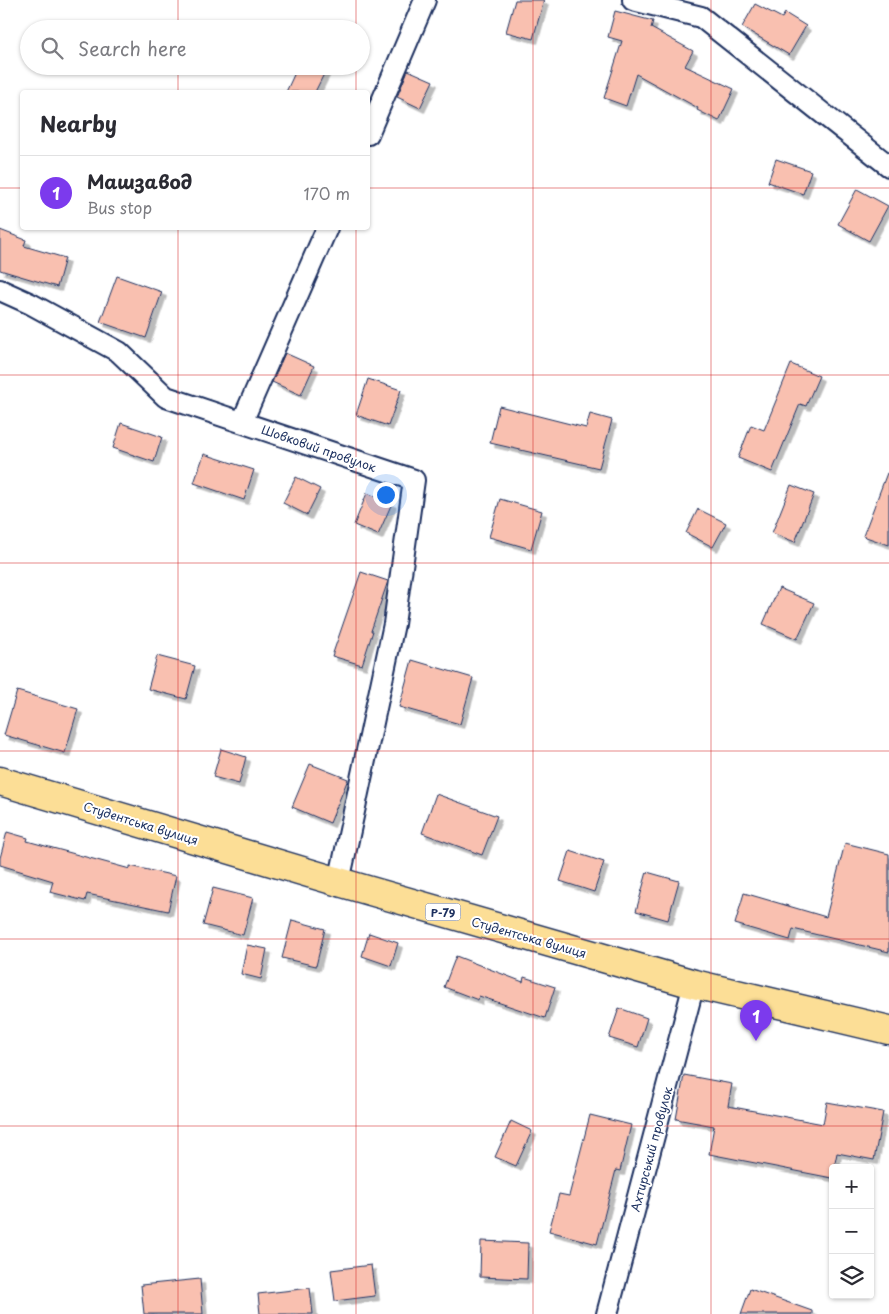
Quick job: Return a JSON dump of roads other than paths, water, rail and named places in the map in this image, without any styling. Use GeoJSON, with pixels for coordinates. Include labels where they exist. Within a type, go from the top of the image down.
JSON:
{"type":"FeatureCollection","features":[{"type":"Feature","properties":{"kind":"main road","name":"Студентська вулиця"},"geometry":{"type":"LineString","coordinates":[[0,781],[339,882],[694,984],[889,1030]]}},
{"type":"Feature","properties":{"kind":"street"},"geometry":{"type":"LineString","coordinates":[[370,129],[426,0]]}},
{"type":"Feature","properties":{"kind":"street"},"geometry":{"type":"LineString","coordinates":[[633,0],[701,17],[889,166]]}},
{"type":"Feature","properties":{"kind":"street"},"geometry":{"type":"LineString","coordinates":[[242,422],[326,230]]}},
{"type":"Feature","properties":{"kind":"street","name":"Шовковий провулок"},"geometry":{"type":"LineString","coordinates":[[0,290],[31,304],[119,352],[166,397],[414,480],[394,624],[339,882]]}},
{"type":"Feature","properties":{"kind":"street","name":"Ахтирський провулок"},"geometry":{"type":"LineString","coordinates":[[607,1314],[694,984]]}},
{"type":"Feature","properties":{"kind":"place","name":"Машзавод"},"geometry":{"type":"Point","coordinates":[756,1041]}}]}
